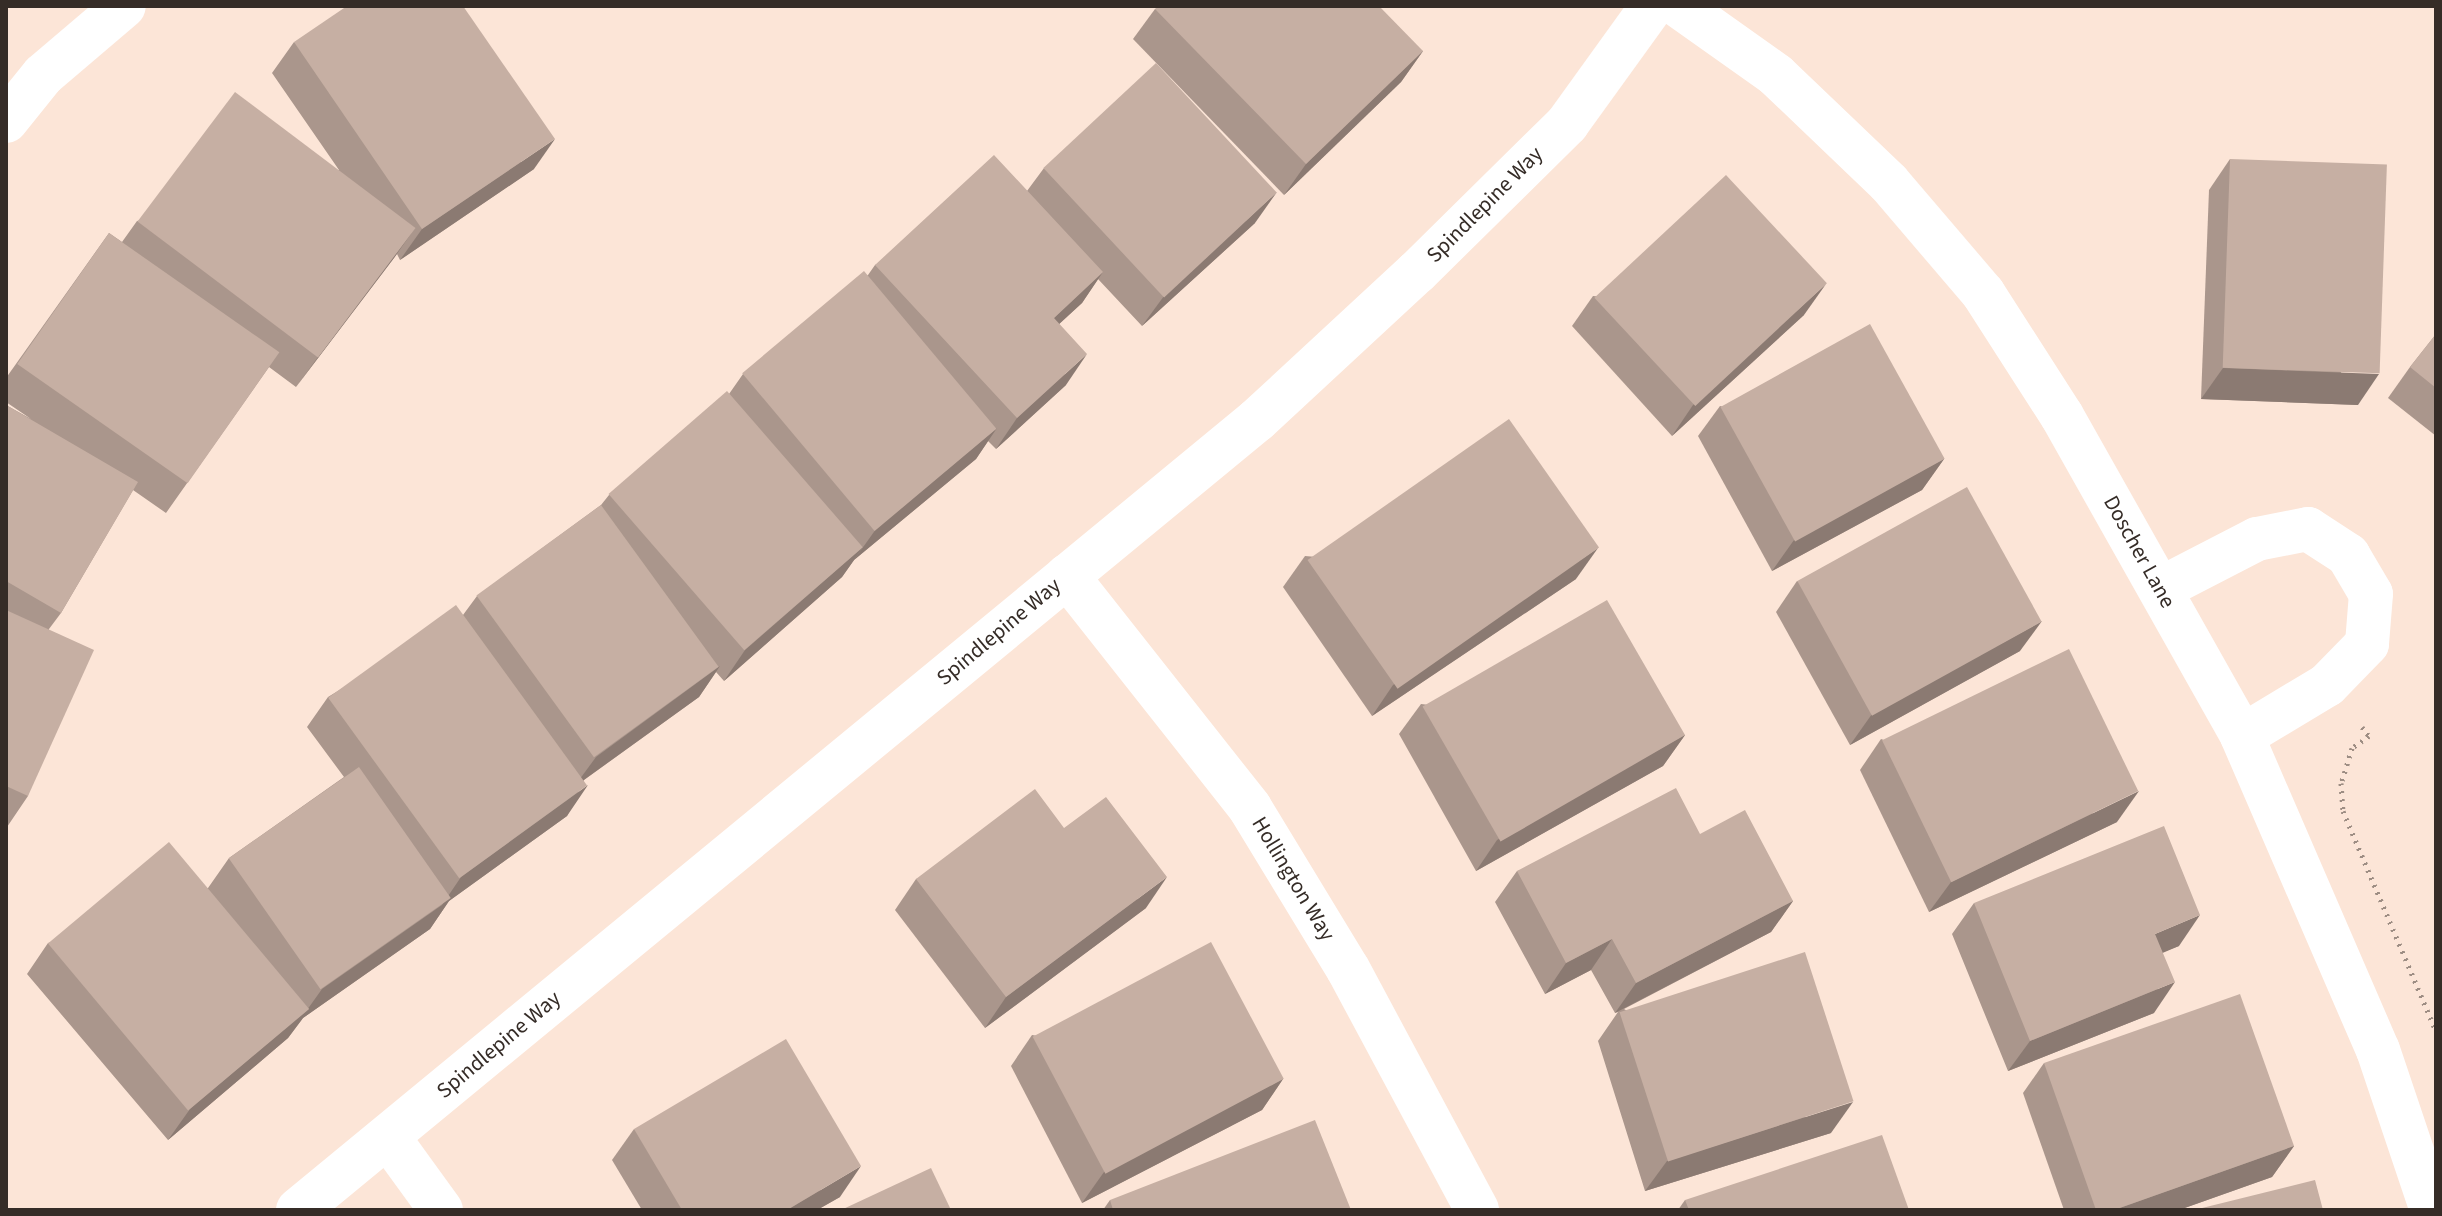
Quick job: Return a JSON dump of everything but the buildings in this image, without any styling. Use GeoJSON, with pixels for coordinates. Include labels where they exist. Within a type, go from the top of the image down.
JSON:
{"type":"FeatureCollection","features":[{"type":"Feature","properties":{"kind":"street"},"geometry":{"type":"LineString","coordinates":[[6,121],[43,75],[124,6]]}},
{"type":"Feature","properties":{"kind":"street","name":"Spindlepine Way"},"geometry":{"type":"LineString","coordinates":[[298,1210],[1257,420],[1417,272],[1567,124],[1652,6]]}},
{"type":"Feature","properties":{"kind":"street","name":"Doscher Lane"},"geometry":{"type":"LineString","coordinates":[[1679,6],[1776,75],[1889,183],[1983,293],[2062,416],[2242,736],[2378,1050],[2432,1210]]}},
{"type":"Feature","properties":{"kind":"street"},"geometry":{"type":"LineString","coordinates":[[2160,589],[2257,539],[2308,529],[2348,555],[2371,594],[2367,644],[2327,685],[2242,736]]}},
{"type":"Feature","properties":{"kind":"street","name":"Hollington Way"},"geometry":{"type":"LineString","coordinates":[[1067,576],[1250,808],[1348,969],[1477,1210]]}},
{"type":"Feature","properties":{"kind":"street"},"geometry":{"type":"LineString","coordinates":[[388,1137],[441,1210]]}},
{"type":"Feature","properties":{"kind":"path"},"geometry":{"type":"LineString","coordinates":[[2327,685],[2369,736],[2352,748],[2341,783],[2343,811],[2436,1031]]}}]}
